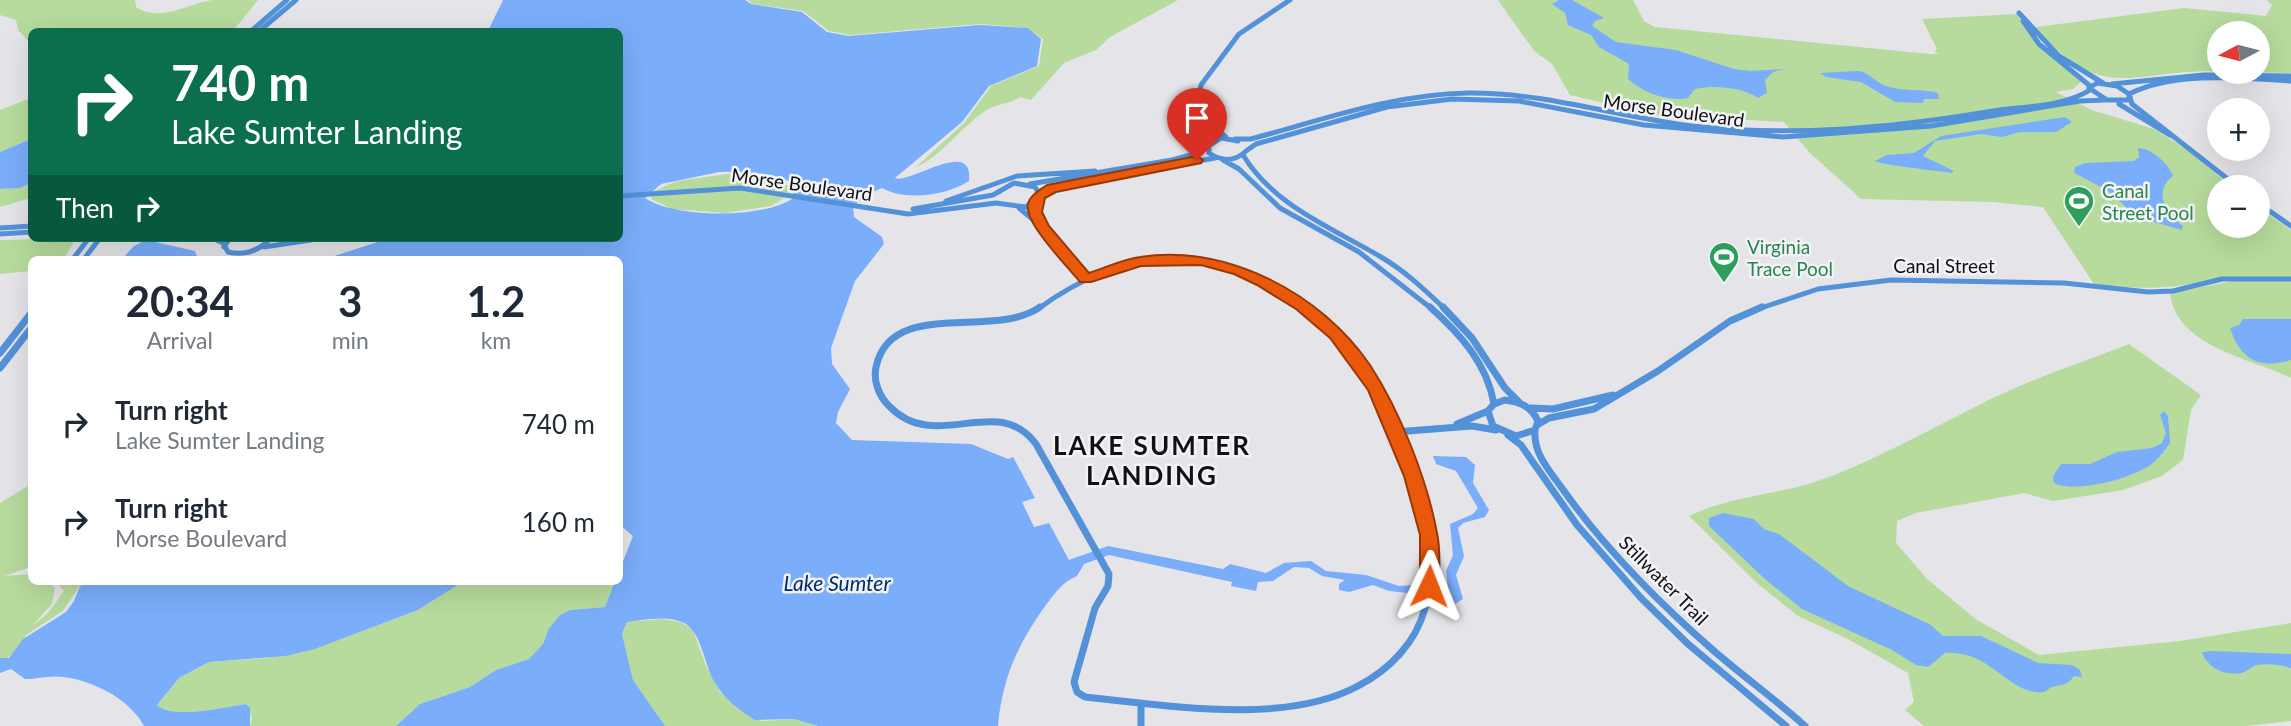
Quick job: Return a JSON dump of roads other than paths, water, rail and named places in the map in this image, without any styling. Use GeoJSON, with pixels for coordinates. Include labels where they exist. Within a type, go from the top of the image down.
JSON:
{"type":"FeatureCollection","features":[{"type":"Feature","properties":{"kind":"main road"},"geometry":{"type":"LineString","coordinates":[[255,28],[287,0]]}},
{"type":"Feature","properties":{"kind":"main road"},"geometry":{"type":"LineString","coordinates":[[263,28],[296,0]]}},
{"type":"Feature","properties":{"kind":"main road"},"geometry":{"type":"LineString","coordinates":[[1290,0],[1239,34],[1204,79],[1198,93],[1198,114],[1209,132],[1208,150],[1219,159],[1233,163],[1279,207],[1357,251],[1424,300],[1461,337],[1480,365],[1491,384],[1494,404]]}},
{"type":"Feature","properties":{"kind":"main road"},"geometry":{"type":"LineString","coordinates":[[2019,13],[2059,56],[2103,83],[2204,75],[2291,78],[2192,81],[2144,88],[2129,96],[2126,101],[2105,100],[2039,44],[2019,13]]}},
{"type":"Feature","properties":{"kind":"main road","name":"Morse Boulevard"},"geometry":{"type":"LineString","coordinates":[[897,212],[1000,192],[1014,183],[1029,184],[1189,156],[1210,143],[1251,139],[1389,101],[1466,93],[1542,99],[1692,126],[1794,132],[1977,114],[2073,97],[2103,83]]}},
{"type":"Feature","properties":{"kind":"main road"},"geometry":{"type":"LineString","coordinates":[[2112,84],[2129,96],[2132,104],[2223,175]]}},
{"type":"Feature","properties":{"kind":"main road"},"geometry":{"type":"LineString","coordinates":[[1198,93],[1212,123],[1231,139],[1243,144],[1251,171],[1272,192],[1391,264],[1440,303],[1473,338],[1505,390],[1530,408],[1536,416],[1536,428],[1524,436],[1472,426],[1395,432]]}},
{"type":"Feature","properties":{"kind":"main road","name":"Morse Boulevard"},"geometry":{"type":"LineString","coordinates":[[1219,159],[1245,153],[1256,144],[1387,107],[1452,99],[1519,101],[1644,125],[1783,137],[1931,126],[2080,101],[2105,100]]}},
{"type":"Feature","properties":{"kind":"main road"},"geometry":{"type":"LineString","coordinates":[[2114,102],[2183,142]]}},
{"type":"Feature","properties":{"kind":"main road"},"geometry":{"type":"LineString","coordinates":[[1042,227],[1035,212],[1035,202],[1040,195],[1071,183],[1219,159]]}},
{"type":"Feature","properties":{"kind":"main road","name":"Morse Boulevard"},"geometry":{"type":"LineString","coordinates":[[913,209],[952,199],[1017,176],[1118,170]]}},
{"type":"Feature","properties":{"kind":"main road"},"geometry":{"type":"LineString","coordinates":[[1029,184],[1039,191],[1040,195]]}},
{"type":"Feature","properties":{"kind":"main road","name":"Morse Boulevard"},"geometry":{"type":"LineString","coordinates":[[623,196],[740,188],[897,212],[941,212],[1003,203]]}},
{"type":"Feature","properties":{"kind":"main road"},"geometry":{"type":"LineString","coordinates":[[1000,192],[999,199],[1017,208],[1042,227],[1086,279]]}},
{"type":"Feature","properties":{"kind":"main road"},"geometry":{"type":"LineString","coordinates":[[1017,208],[1035,202]]}},
{"type":"Feature","properties":{"kind":"main road"},"geometry":{"type":"LineString","coordinates":[[2270,211],[2291,226]]}},
{"type":"Feature","properties":{"kind":"main road"},"geometry":{"type":"LineString","coordinates":[[0,228],[28,226]]}},
{"type":"Feature","properties":{"kind":"main road"},"geometry":{"type":"LineString","coordinates":[[0,234],[28,232]]}},
{"type":"Feature","properties":{"kind":"main road"},"geometry":{"type":"LineString","coordinates":[[75,256],[86,242]]}},
{"type":"Feature","properties":{"kind":"main road"},"geometry":{"type":"LineString","coordinates":[[86,256],[97,242]]}},
{"type":"Feature","properties":{"kind":"main road"},"geometry":{"type":"LineString","coordinates":[[221,242],[228,252],[239,254],[300,242]]}},
{"type":"Feature","properties":{"kind":"main road"},"geometry":{"type":"LineString","coordinates":[[224,247],[227,242]]}},
{"type":"Feature","properties":{"kind":"main road"},"geometry":{"type":"LineString","coordinates":[[258,249],[266,242]]}},
{"type":"Feature","properties":{"kind":"main road"},"geometry":{"type":"LineString","coordinates":[[1163,259],[1201,261],[1227,267],[1262,282],[1313,314],[1348,348],[1370,380],[1395,432],[1416,483],[1426,520],[1430,550],[1427,599],[1418,626],[1396,659],[1354,688],[1279,705],[1216,707],[1141,703],[1085,697],[1077,691],[1074,682],[1095,608],[1108,586],[1109,574],[1036,444],[1023,429],[995,419],[944,427],[923,426],[901,416],[890,408],[877,390],[877,359],[887,344],[904,332],[937,322],[1017,319],[1068,286],[1086,279],[1140,261],[1163,259]]}},
{"type":"Feature","properties":{"kind":"main road","name":"Canal Street"},"geometry":{"type":"LineString","coordinates":[[1536,428],[1549,418],[1588,411],[1739,317],[1782,299],[1836,286],[1930,279],[2064,283],[2148,292],[2174,291],[2237,278],[2291,279]]}},
{"type":"Feature","properties":{"kind":"main road"},"geometry":{"type":"LineString","coordinates":[[0,353],[28,317]]}},
{"type":"Feature","properties":{"kind":"main road"},"geometry":{"type":"LineString","coordinates":[[0,368],[28,332]]}},
{"type":"Feature","properties":{"kind":"main road","name":"Canal Street"},"geometry":{"type":"LineString","coordinates":[[1530,408],[1552,409],[1582,404],[1621,392]]}},
{"type":"Feature","properties":{"kind":"main road"},"geometry":{"type":"LineString","coordinates":[[1445,427],[1488,411],[1494,404],[1505,400],[1519,402]]}},
{"type":"Feature","properties":{"kind":"main road"},"geometry":{"type":"LineString","coordinates":[[1582,404],[1588,411]]}},
{"type":"Feature","properties":{"kind":"main road"},"geometry":{"type":"LineString","coordinates":[[1488,411],[1489,421],[1498,430]]}},
{"type":"Feature","properties":{"kind":"main road","name":"Stillwater Trail"},"geometry":{"type":"LineString","coordinates":[[1536,428],[1533,439],[1539,455],[1573,505],[1622,562],[1693,633],[1805,726]]}},
{"type":"Feature","properties":{"kind":"main road","name":"Stillwater Trail"},"geometry":{"type":"LineString","coordinates":[[1508,435],[1521,445],[1584,535],[1633,590],[1707,661],[1786,726]]}},
{"type":"Feature","properties":{"kind":"main road"},"geometry":{"type":"LineString","coordinates":[[1141,703],[1141,726]]}},
{"type":"Feature","properties":{"kind":"water","name":"Lake Sumter"},"geometry":{"type":"Polygon","coordinates":[[[503,0],[745,0],[751,4],[802,12],[827,32],[849,36],[980,25],[1028,28],[1041,39],[1037,66],[989,86],[962,122],[895,178],[951,162],[962,163],[968,168],[969,181],[949,190],[926,195],[902,194],[882,188],[853,206],[854,217],[882,237],[884,244],[855,281],[831,348],[832,364],[850,389],[838,412],[836,423],[852,440],[971,444],[1008,459],[1013,457],[1035,498],[1022,502],[1034,527],[1049,523],[1069,560],[1108,546],[1223,569],[1230,564],[1266,573],[1284,563],[1311,561],[1326,571],[1366,575],[1399,586],[1416,585],[1423,590],[1440,592],[1448,589],[1446,571],[1453,555],[1450,524],[1473,514],[1478,508],[1456,471],[1436,464],[1433,456],[1466,457],[1475,465],[1473,483],[1489,510],[1485,517],[1463,523],[1458,528],[1464,556],[1456,575],[1463,599],[1455,604],[1441,602],[1436,596],[1389,591],[1373,585],[1349,592],[1339,590],[1339,584],[1345,580],[1322,576],[1309,568],[1294,567],[1273,581],[1258,582],[1256,591],[1231,586],[1232,582],[1109,555],[1084,564],[1077,576],[1056,592],[1036,619],[1020,648],[1003,693],[998,726],[818,726],[794,719],[755,720],[733,704],[719,689],[711,676],[698,640],[689,626],[662,618],[627,622],[622,634],[633,680],[665,726],[396,726],[420,704],[470,687],[496,670],[529,659],[543,644],[549,628],[560,615],[570,610],[605,607],[613,585],[623,585],[623,561],[633,536],[623,528],[623,256],[334,256],[378,242],[623,242],[623,28],[489,28],[503,0]],[[719,172],[661,184],[645,198],[658,205],[676,209],[718,214],[760,210],[792,199],[795,186],[789,181],[759,173],[719,172]]]}},
{"type":"Feature","properties":{"kind":"water"},"geometry":{"type":"Polygon","coordinates":[[[1559,0],[1572,0],[1604,18],[1595,21],[1592,26],[1616,42],[1676,50],[1734,69],[1784,69],[1773,72],[1765,80],[1767,93],[1758,98],[1744,91],[1719,87],[1695,89],[1688,98],[1681,99],[1656,95],[1628,79],[1629,64],[1599,47],[1591,35],[1568,25],[1565,13],[1552,4],[1559,0]]]}},
{"type":"Feature","properties":{"kind":"water"},"geometry":{"type":"Polygon","coordinates":[[[1856,71],[1892,88],[1938,93],[1939,99],[1924,99],[1923,103],[1895,102],[1861,82],[1826,77],[1820,73],[1856,71]]]}},
{"type":"Feature","properties":{"kind":"water"},"geometry":{"type":"Polygon","coordinates":[[[2065,117],[2072,122],[2056,132],[2020,132],[2002,137],[1981,134],[1935,141],[1923,156],[1954,171],[1952,173],[1875,161],[1887,155],[1914,153],[1941,136],[2065,117]]]}},
{"type":"Feature","properties":{"kind":"water"},"geometry":{"type":"Polygon","coordinates":[[[28,140],[28,184],[20,188],[0,189],[0,152],[28,140]]]}},
{"type":"Feature","properties":{"kind":"water"},"geometry":{"type":"Polygon","coordinates":[[[2138,148],[2154,154],[2171,171],[2173,176],[2167,182],[2162,195],[2171,215],[2183,226],[2182,230],[2137,217],[2107,190],[2074,173],[2075,167],[2085,163],[2134,161],[2139,157],[2138,148]]]}},
{"type":"Feature","properties":{"kind":"water"},"geometry":{"type":"Polygon","coordinates":[[[142,242],[155,242],[195,251],[197,256],[125,256],[142,242]]]}},
{"type":"Feature","properties":{"kind":"water"},"geometry":{"type":"Polygon","coordinates":[[[2243,319],[2291,319],[2291,360],[2279,363],[2259,362],[2245,354],[2230,328],[2239,325],[2243,319]]]}},
{"type":"Feature","properties":{"kind":"water"},"geometry":{"type":"Polygon","coordinates":[[[2164,411],[2168,416],[2170,443],[2156,461],[2144,469],[2105,483],[2076,487],[2054,483],[2053,476],[2061,464],[2090,464],[2117,452],[2152,448],[2162,443],[2166,433],[2160,415],[2164,411]]]}},
{"type":"Feature","properties":{"kind":"water"},"geometry":{"type":"Polygon","coordinates":[[[1723,513],[1754,519],[1764,529],[1779,534],[1848,586],[1931,625],[1943,636],[1981,636],[2038,663],[2072,665],[2080,670],[2082,677],[2074,676],[2067,683],[2044,692],[2032,692],[1975,658],[1961,654],[1945,653],[1928,667],[1916,665],[1892,650],[1802,609],[1766,580],[1709,526],[1709,518],[1723,513]]]}},
{"type":"Feature","properties":{"kind":"water"},"geometry":{"type":"Polygon","coordinates":[[[458,585],[418,610],[315,649],[285,656],[209,662],[179,678],[157,705],[174,712],[186,712],[246,704],[250,708],[250,726],[144,726],[130,707],[120,699],[86,682],[58,677],[25,679],[11,669],[0,673],[0,658],[9,658],[23,639],[66,612],[80,586],[458,585]]]}},
{"type":"Feature","properties":{"kind":"water"},"geometry":{"type":"Polygon","coordinates":[[[2202,652],[2291,654],[2291,668],[2261,664],[2242,673],[2229,673],[2217,670],[2204,658],[2202,652]]]}},
{"type":"Feature","properties":{"kind":"place","name":"Canal Street Pool"},"geometry":{"type":"Point","coordinates":[2079,228]}},
{"type":"Feature","properties":{"kind":"place","name":"Virginia Trace Pool"},"geometry":{"type":"Point","coordinates":[1724,284]}},
{"type":"Feature","properties":{"kind":"district","name":"LAKE SUMTER LANDING"},"geometry":{"type":"Point","coordinates":[1152,460]}}]}
